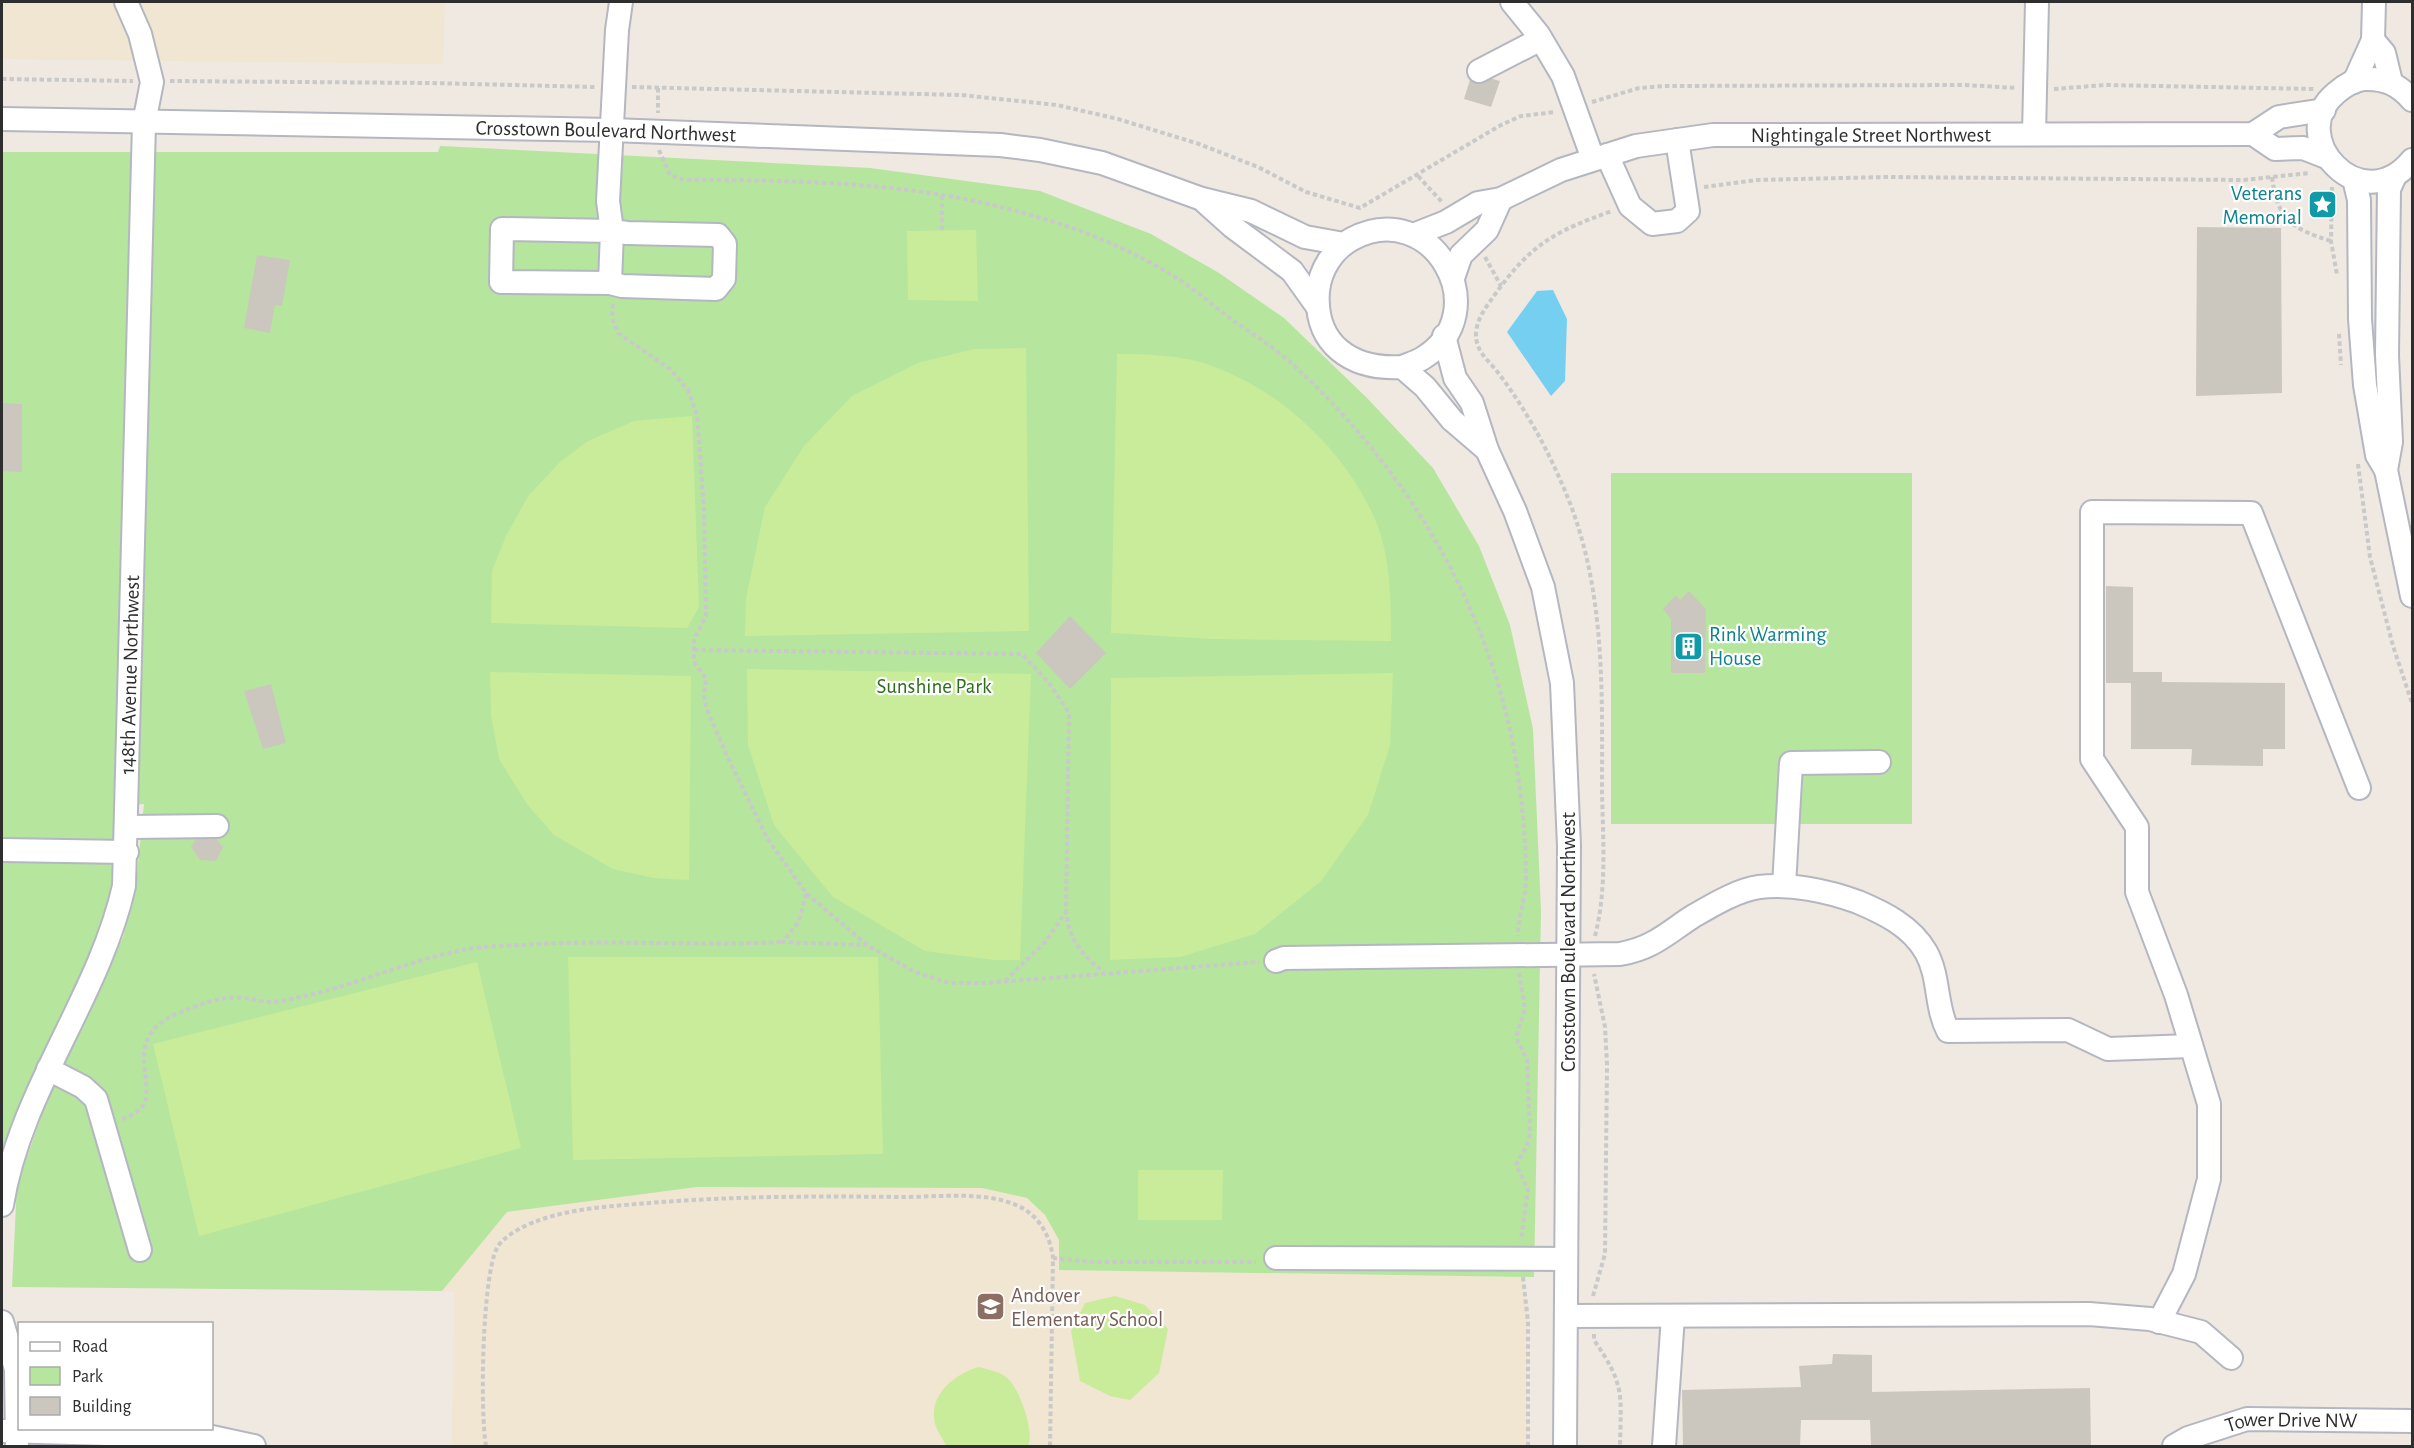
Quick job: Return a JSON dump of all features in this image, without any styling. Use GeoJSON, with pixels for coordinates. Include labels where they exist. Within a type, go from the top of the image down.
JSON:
{"type":"FeatureCollection","features":[{"type":"Feature","properties":{"kind":"street","name":"148th Avenue Northwest"},"geometry":{"type":"LineString","coordinates":[[2,1205],[21,1136],[48,1069],[102,955],[118,914],[127,852],[144,123],[152,82],[140,33],[126,2]]}},
{"type":"Feature","properties":{"kind":"street"},"geometry":{"type":"LineString","coordinates":[[610,283],[612,231],[608,201],[617,30],[621,2]]}},
{"type":"Feature","properties":{"kind":"street"},"geometry":{"type":"LineString","coordinates":[[1512,2],[1541,39],[1567,84],[1600,157],[1630,206],[1652,224],[1677,221],[1688,211],[1677,140]]}},
{"type":"Feature","properties":{"kind":"street"},"geometry":{"type":"LineString","coordinates":[[2034,134],[2037,2]]}},
{"type":"Feature","properties":{"kind":"street"},"geometry":{"type":"LineString","coordinates":[[2354,82],[2373,40],[2374,2]]}},
{"type":"Feature","properties":{"kind":"street"},"geometry":{"type":"LineString","coordinates":[[1479,71],[1541,39]]}},
{"type":"Feature","properties":{"kind":"street"},"geometry":{"type":"LineString","coordinates":[[2373,40],[2384,53],[2391,82]]}},
{"type":"Feature","properties":{"kind":"street"},"geometry":{"type":"LineString","coordinates":[[2412,100],[2405,91],[2391,82],[2375,79],[2354,82],[2332,96],[2278,117],[2253,134],[2275,149],[2303,148],[2321,164],[2338,170],[2343,182],[2359,200],[2360,319],[2365,385],[2377,455],[2386,470],[2412,596]]}},
{"type":"Feature","properties":{"kind":"street"},"geometry":{"type":"LineString","coordinates":[[2321,164],[2319,126],[2322,100]]}},
{"type":"Feature","properties":{"kind":"street","name":"Crosstown Boulevard Northwest"},"geometry":{"type":"LineString","coordinates":[[2,119],[612,130],[964,142],[1020,147],[1102,163],[1202,199],[1251,211],[1305,237],[1344,244]]}},
{"type":"Feature","properties":{"kind":"street","name":"Nightingale Street Northwest"},"geometry":{"type":"LineString","coordinates":[[1413,235],[1446,222],[1478,203],[1501,199],[1561,170],[1600,157],[1636,146],[1713,135],[2253,134]]}},
{"type":"Feature","properties":{"kind":"street"},"geometry":{"type":"LineString","coordinates":[[2386,470],[2391,442],[2387,355],[2389,189],[2395,176],[2412,160]]}},
{"type":"Feature","properties":{"kind":"street"},"geometry":{"type":"LineString","coordinates":[[2343,182],[2372,182],[2395,176]]}},
{"type":"Feature","properties":{"kind":"street","name":"Crosstown Boulevard Northwest"},"geometry":{"type":"LineString","coordinates":[[1202,199],[1233,227],[1292,271],[1317,306]]}},
{"type":"Feature","properties":{"kind":"street"},"geometry":{"type":"LineString","coordinates":[[1453,278],[1461,255],[1486,230],[1501,199]]}},
{"type":"Feature","properties":{"kind":"street"},"geometry":{"type":"LineString","coordinates":[[502,229],[717,235],[726,244],[724,279],[716,289],[622,286],[610,283],[501,282],[502,229]]}},
{"type":"Feature","properties":{"kind":"street","name":"Crosstown Boulevard Northwest"},"geometry":{"type":"LineString","coordinates":[[1385,229],[1413,235],[1427,242],[1443,258],[1453,278],[1456,300],[1452,322],[1444,336],[1424,358],[1402,367],[1379,368],[1356,362],[1337,348],[1323,329],[1317,306],[1319,283],[1328,261],[1344,244],[1363,233],[1385,229]]}},
{"type":"Feature","properties":{"kind":"street","name":"Crosstown Boulevard Northwest"},"geometry":{"type":"LineString","coordinates":[[1444,336],[1455,378],[1472,403],[1486,450],[1527,542],[1543,587],[1562,683],[1569,784],[1565,1446]]}},
{"type":"Feature","properties":{"kind":"street","name":"Crosstown Boulevard Northwest"},"geometry":{"type":"LineString","coordinates":[[1402,367],[1425,387],[1452,420],[1486,450]]}},
{"type":"Feature","properties":{"kind":"street"},"geometry":{"type":"LineString","coordinates":[[2160,1322],[2184,1274],[2209,1179],[2209,1104],[2176,995],[2137,892],[2138,827],[2092,759],[2092,512],[2251,513],[2359,788]]}},
{"type":"Feature","properties":{"kind":"street"},"geometry":{"type":"LineString","coordinates":[[1784,886],[1791,763],[1879,762]]}},
{"type":"Feature","properties":{"kind":"street"},"geometry":{"type":"LineString","coordinates":[[128,827],[217,826]]}},
{"type":"Feature","properties":{"kind":"street"},"geometry":{"type":"LineString","coordinates":[[2,850],[127,852]]}},
{"type":"Feature","properties":{"kind":"street"},"geometry":{"type":"LineString","coordinates":[[1276,961],[1284,958],[1620,954],[1638,951],[1655,944],[1693,917],[1722,901],[1757,887],[1784,886],[1847,898],[1897,920],[1926,951],[1935,972],[1941,1017],[1948,1030],[2068,1030],[2108,1049],[2191,1046]]}},
{"type":"Feature","properties":{"kind":"street"},"geometry":{"type":"LineString","coordinates":[[48,1069],[90,1092],[96,1099],[140,1250]]}},
{"type":"Feature","properties":{"kind":"street"},"geometry":{"type":"LineString","coordinates":[[1276,1258],[1566,1259]]}},
{"type":"Feature","properties":{"kind":"street"},"geometry":{"type":"LineString","coordinates":[[1566,1316],[2089,1314],[2160,1322],[2201,1332],[2231,1358]]}},
{"type":"Feature","properties":{"kind":"street"},"geometry":{"type":"LineString","coordinates":[[1664,1446],[1673,1316]]}},
{"type":"Feature","properties":{"kind":"street"},"geometry":{"type":"LineString","coordinates":[[2,1322],[16,1369],[12,1436],[213,1437],[254,1446]]}},
{"type":"Feature","properties":{"kind":"street","name":"Tower Drive NW"},"geometry":{"type":"LineString","coordinates":[[2174,1446],[2188,1438],[2247,1419],[2412,1421]]}},
{"type":"Feature","properties":{"kind":"path"},"geometry":{"type":"LineString","coordinates":[[2,80],[134,81]]}},
{"type":"Feature","properties":{"kind":"path"},"geometry":{"type":"LineString","coordinates":[[169,81],[597,87]]}},
{"type":"Feature","properties":{"kind":"path"},"geometry":{"type":"LineString","coordinates":[[1590,102],[1640,88],[1665,86],[1965,85],[2012,88]]}},
{"type":"Feature","properties":{"kind":"path"},"geometry":{"type":"LineString","coordinates":[[2057,89],[2105,85],[2258,87],[2322,100]]}},
{"type":"Feature","properties":{"kind":"path"},"geometry":{"type":"LineString","coordinates":[[633,87],[961,95],[1058,105],[1118,118],[1199,144],[1258,167],[1306,192],[1360,208],[1501,125],[1529,114],[1559,112]]}},
{"type":"Feature","properties":{"kind":"path"},"geometry":{"type":"LineString","coordinates":[[658,88],[658,119]]}},
{"type":"Feature","properties":{"kind":"path"},"geometry":{"type":"LineString","coordinates":[[658,146],[670,175],[684,180],[810,181],[895,187],[942,194],[1020,212],[1071,227],[1124,250],[1178,278],[1287,359],[1360,435],[1431,530],[1458,582],[1490,658],[1509,726],[1521,807],[1526,879],[1518,945]]}},
{"type":"Feature","properties":{"kind":"path"},"geometry":{"type":"LineString","coordinates":[[1686,191],[1756,180],[1886,177],[2243,180],[2272,177],[2321,164]]}},
{"type":"Feature","properties":{"kind":"path"},"geometry":{"type":"LineString","coordinates":[[2272,177],[2278,206],[2289,223],[2306,233],[2331,241],[2343,182]]}},
{"type":"Feature","properties":{"kind":"path"},"geometry":{"type":"LineString","coordinates":[[942,194],[942,230]]}},
{"type":"Feature","properties":{"kind":"path"},"geometry":{"type":"LineString","coordinates":[[1595,937],[1603,892],[1602,709],[1599,619],[1590,565],[1572,508],[1543,443],[1508,386],[1480,353],[1476,335],[1479,317],[1518,263],[1533,249],[1564,230],[1630,206]]}},
{"type":"Feature","properties":{"kind":"path"},"geometry":{"type":"LineString","coordinates":[[610,283],[612,318],[618,333],[670,369],[688,390],[697,415],[704,509],[706,616],[694,639],[695,664],[706,678],[704,696],[707,710],[729,760],[767,838],[806,893],[867,945],[930,978],[949,983],[1276,961]]}},
{"type":"Feature","properties":{"kind":"path"},"geometry":{"type":"LineString","coordinates":[[694,650],[1022,654],[1049,683],[1069,713],[1066,912],[1068,927],[1076,944],[1091,963],[1106,973]]}},
{"type":"Feature","properties":{"kind":"path"},"geometry":{"type":"LineString","coordinates":[[783,942],[799,921],[806,893]]}},
{"type":"Feature","properties":{"kind":"path"},"geometry":{"type":"LineString","coordinates":[[1005,981],[1046,941],[1066,912]]}},
{"type":"Feature","properties":{"kind":"path"},"geometry":{"type":"LineString","coordinates":[[104,1125],[140,1113],[146,1104],[143,1057],[145,1045],[155,1026],[174,1015],[217,1000],[239,997],[273,1002],[307,995],[476,948],[571,943],[783,942],[867,945]]}},
{"type":"Feature","properties":{"kind":"path"},"geometry":{"type":"LineString","coordinates":[[1518,966],[1525,1009],[1517,1034],[1518,1042],[1527,1059],[1530,1133],[1527,1145],[1516,1164],[1528,1189],[1521,1245]]}},
{"type":"Feature","properties":{"kind":"path"},"geometry":{"type":"LineString","coordinates":[[1593,1297],[1605,1254],[1606,1074],[1605,1027],[1594,973]]}},
{"type":"Feature","properties":{"kind":"path"},"geometry":{"type":"LineString","coordinates":[[486,1446],[483,1408],[488,1276],[497,1247],[515,1232],[538,1220],[603,1207],[696,1199],[832,1196],[984,1198],[1016,1205],[1038,1220],[1050,1238],[1053,1258],[1050,1446]]}},
{"type":"Feature","properties":{"kind":"path"},"geometry":{"type":"LineString","coordinates":[[1053,1258],[1091,1262],[1262,1262],[1276,1258]]}},
{"type":"Feature","properties":{"kind":"path"},"geometry":{"type":"LineString","coordinates":[[1521,1267],[1528,1322],[1528,1446]]}},
{"type":"Feature","properties":{"kind":"path"},"geometry":{"type":"LineString","coordinates":[[1594,1340],[1617,1377],[1621,1393],[1620,1446]]}},
{"type":"Feature","properties":{"kind":"shaded area"},"geometry":{"type":"Polygon","coordinates":[[[2,2],[445,2],[443,64],[2,59],[2,2]]]}},
{"type":"Feature","properties":{"kind":"shaded area","name":"Andover Elementary School"},"geometry":{"type":"Polygon","coordinates":[[[697,1187],[982,1188],[1027,1198],[1045,1215],[1059,1240],[1059,1270],[1523,1277],[1528,1322],[1528,1446],[452,1446],[454,1292],[442,1291],[507,1212],[697,1187]]]}},
{"type":"Feature","properties":{"kind":"green space","name":"Sunshine Park"},"geometry":{"type":"Polygon","coordinates":[[[440,146],[870,168],[1040,191],[1151,234],[1219,273],[1284,318],[1367,398],[1433,468],[1479,546],[1510,625],[1533,729],[1541,911],[1534,1277],[1059,1270],[1059,1240],[1045,1215],[1027,1198],[982,1188],[697,1187],[507,1212],[442,1291],[12,1287],[17,1185],[48,1098],[123,937],[135,893],[144,804],[117,806],[109,911],[2,1166],[2,152],[438,152],[440,146]]]}},
{"type":"Feature","properties":{"kind":"green space"},"geometry":{"type":"Polygon","coordinates":[[[976,230],[978,301],[908,300],[907,231],[976,230]]]}},
{"type":"Feature","properties":{"kind":"green space"},"geometry":{"type":"Polygon","coordinates":[[[1026,348],[1029,631],[745,636],[746,598],[765,507],[804,446],[852,396],[918,363],[974,349],[1026,348]]]}},
{"type":"Feature","properties":{"kind":"green space"},"geometry":{"type":"Polygon","coordinates":[[[1117,354],[1189,359],[1238,377],[1286,407],[1329,447],[1362,494],[1380,534],[1389,579],[1391,641],[1212,639],[1111,633],[1117,354]]]}},
{"type":"Feature","properties":{"kind":"green space"},"geometry":{"type":"Polygon","coordinates":[[[692,416],[699,607],[687,628],[491,623],[492,571],[506,536],[529,495],[560,462],[588,441],[634,421],[692,416]]]}},
{"type":"Feature","properties":{"kind":"green space"},"geometry":{"type":"Polygon","coordinates":[[[1611,473],[1912,473],[1912,824],[1611,824],[1611,473]]]}},
{"type":"Feature","properties":{"kind":"green space"},"geometry":{"type":"Polygon","coordinates":[[[747,669],[1031,674],[1020,960],[994,960],[925,951],[833,897],[774,825],[748,745],[747,669]]]}},
{"type":"Feature","properties":{"kind":"green space"},"geometry":{"type":"Polygon","coordinates":[[[490,672],[691,676],[689,880],[654,878],[613,869],[554,835],[527,804],[499,759],[491,715],[490,672]]]}},
{"type":"Feature","properties":{"kind":"green space"},"geometry":{"type":"Polygon","coordinates":[[[1393,673],[1390,745],[1368,815],[1321,881],[1255,934],[1180,957],[1110,960],[1111,678],[1393,673]]]}},
{"type":"Feature","properties":{"kind":"green space"},"geometry":{"type":"Polygon","coordinates":[[[568,957],[878,957],[883,1154],[573,1160],[568,957]]]}},
{"type":"Feature","properties":{"kind":"green space"},"geometry":{"type":"Polygon","coordinates":[[[477,962],[521,1148],[199,1236],[153,1044],[477,962]]]}},
{"type":"Feature","properties":{"kind":"green space"},"geometry":{"type":"Polygon","coordinates":[[[1138,1170],[1223,1170],[1222,1220],[1138,1220],[1138,1170]]]}},
{"type":"Feature","properties":{"kind":"green space"},"geometry":{"type":"Polygon","coordinates":[[[1115,1296],[1145,1305],[1168,1329],[1159,1373],[1130,1400],[1110,1396],[1080,1381],[1071,1331],[1085,1303],[1115,1296]]]}},
{"type":"Feature","properties":{"kind":"green space"},"geometry":{"type":"Polygon","coordinates":[[[979,1367],[1003,1375],[1016,1390],[1028,1420],[1030,1439],[1028,1446],[946,1445],[935,1424],[936,1403],[945,1387],[953,1380],[979,1367]]]}},
{"type":"Feature","properties":{"kind":"water"},"geometry":{"type":"Polygon","coordinates":[[[1553,290],[1567,319],[1565,381],[1551,396],[1507,332],[1537,291],[1553,290]]]}},
{"type":"Feature","properties":{"kind":"building"},"geometry":{"type":"Polygon","coordinates":[[[1472,73],[1500,81],[1491,107],[1464,99],[1472,73]]]}},
{"type":"Feature","properties":{"kind":"building"},"geometry":{"type":"Polygon","coordinates":[[[2197,227],[2281,228],[2282,393],[2196,396],[2197,227]]]}},
{"type":"Feature","properties":{"kind":"building"},"geometry":{"type":"Polygon","coordinates":[[[257,255],[290,260],[282,306],[275,305],[270,333],[244,328],[257,255]]]}},
{"type":"Feature","properties":{"kind":"building"},"geometry":{"type":"Polygon","coordinates":[[[2,403],[22,404],[22,472],[2,471],[2,403]]]}},
{"type":"Feature","properties":{"kind":"building"},"geometry":{"type":"Polygon","coordinates":[[[2106,586],[2133,587],[2133,672],[2162,672],[2162,682],[2285,683],[2285,749],[2263,749],[2263,766],[2191,765],[2192,749],[2131,749],[2131,683],[2106,683],[2106,586]]]}},
{"type":"Feature","properties":{"kind":"building","name":"Rink Warming House"},"geometry":{"type":"Polygon","coordinates":[[[1689,591],[1706,609],[1705,673],[1671,673],[1671,619],[1663,609],[1676,595],[1680,600],[1689,591]]]}},
{"type":"Feature","properties":{"kind":"building"},"geometry":{"type":"Polygon","coordinates":[[[1070,616],[1106,653],[1070,689],[1036,653],[1070,616]]]}},
{"type":"Feature","properties":{"kind":"building"},"geometry":{"type":"Polygon","coordinates":[[[271,684],[286,743],[263,749],[244,691],[271,684]]]}},
{"type":"Feature","properties":{"kind":"building"},"geometry":{"type":"Polygon","coordinates":[[[199,834],[213,835],[223,847],[216,861],[200,860],[191,847],[199,834]]]}},
{"type":"Feature","properties":{"kind":"building"},"geometry":{"type":"Polygon","coordinates":[[[1833,1354],[1872,1355],[1872,1392],[2090,1388],[2091,1446],[1871,1446],[1870,1420],[1801,1420],[1800,1446],[1683,1446],[1682,1390],[1801,1387],[1799,1366],[1832,1364],[1833,1354]]]}},
{"type":"Feature","properties":{"kind":"place","name":"Veterans Memorial"},"geometry":{"type":"Point","coordinates":[2323,205]}},
{"type":"Feature","properties":{"kind":"place","name":"Rink Warming House"},"geometry":{"type":"Point","coordinates":[1688,646]}},
{"type":"Feature","properties":{"kind":"place","name":"Andover Elementary School"},"geometry":{"type":"Point","coordinates":[990,1307]}}]}
